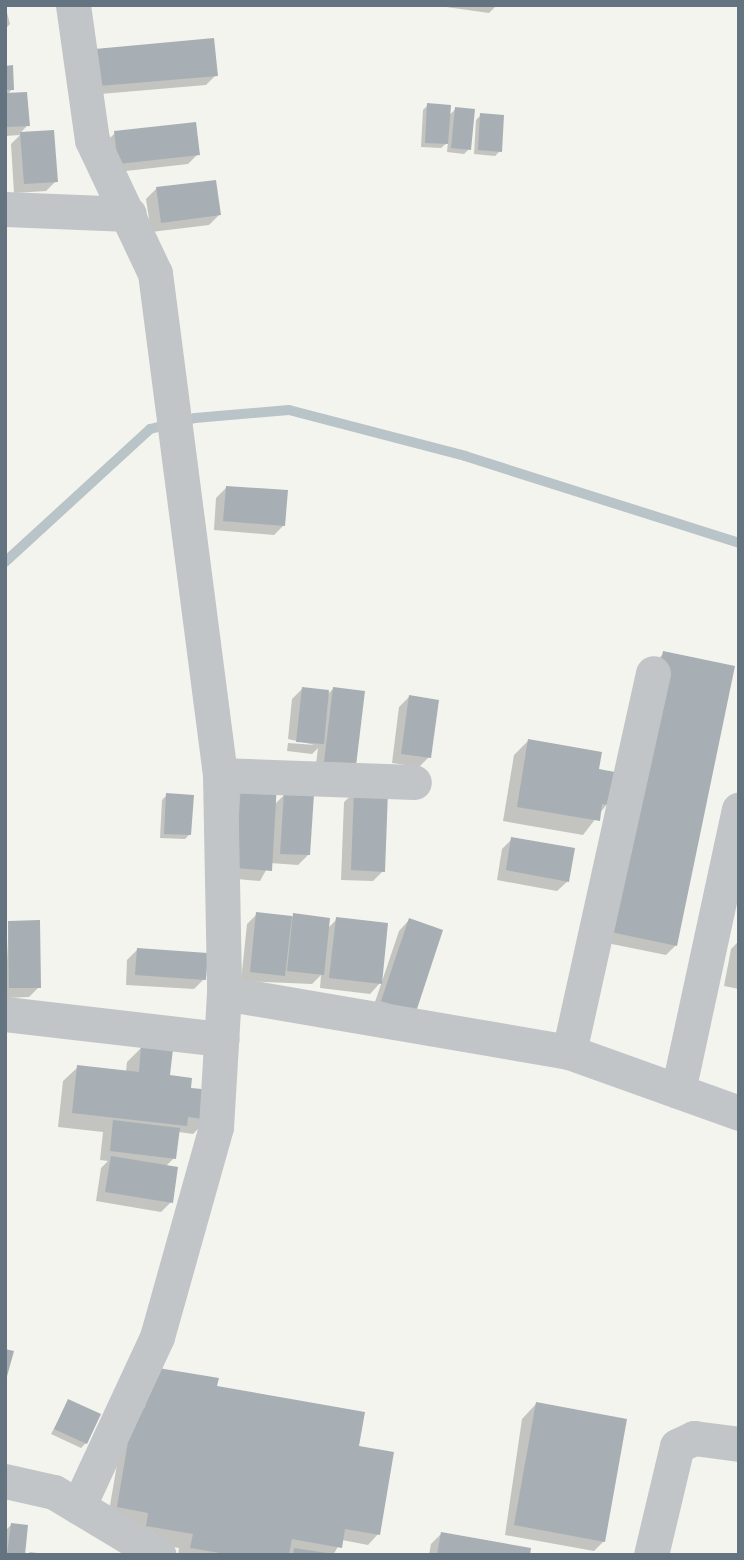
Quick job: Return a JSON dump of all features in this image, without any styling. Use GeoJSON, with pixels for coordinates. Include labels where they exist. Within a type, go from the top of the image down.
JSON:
{"type":"FeatureCollection","features":[{"type":"Feature","properties":{"kind":"street"},"geometry":{"type":"LineString","coordinates":[[73,5],[92,140],[155,273],[219,775],[223,993],[216,1127],[156,1337],[78,1507]]}},
{"type":"Feature","properties":{"kind":"street"},"geometry":{"type":"LineString","coordinates":[[5,209],[129,214]]}},
{"type":"Feature","properties":{"kind":"street"},"geometry":{"type":"LineString","coordinates":[[569,1052],[653,673]]}},
{"type":"Feature","properties":{"kind":"street"},"geometry":{"type":"LineString","coordinates":[[219,775],[414,782]]}},
{"type":"Feature","properties":{"kind":"street"},"geometry":{"type":"LineString","coordinates":[[678,1091],[739,810]]}},
{"type":"Feature","properties":{"kind":"street"},"geometry":{"type":"LineString","coordinates":[[223,993],[569,1052],[739,1113]]}},
{"type":"Feature","properties":{"kind":"street"},"geometry":{"type":"LineString","coordinates":[[5,1014],[222,1039]]}},
{"type":"Feature","properties":{"kind":"street"},"geometry":{"type":"LineString","coordinates":[[651,1555],[677,1446],[694,1438],[739,1444]]}},
{"type":"Feature","properties":{"kind":"street"},"geometry":{"type":"LineString","coordinates":[[5,1481],[54,1492],[159,1555]]}},
{"type":"Feature","properties":{"kind":"building"},"geometry":{"type":"Polygon","coordinates":[[[214,38],[218,76],[87,87],[84,50],[214,38]]]}},
{"type":"Feature","properties":{"kind":"building"},"geometry":{"type":"Polygon","coordinates":[[[13,65],[14,90],[5,90],[5,66],[13,65]]]}},
{"type":"Feature","properties":{"kind":"building"},"geometry":{"type":"Polygon","coordinates":[[[27,92],[30,126],[5,127],[5,93],[27,92]]]}},
{"type":"Feature","properties":{"kind":"building"},"geometry":{"type":"Polygon","coordinates":[[[427,103],[451,105],[448,144],[425,143],[427,103]]]}},
{"type":"Feature","properties":{"kind":"building"},"geometry":{"type":"Polygon","coordinates":[[[455,107],[475,109],[471,150],[451,148],[455,107]]]}},
{"type":"Feature","properties":{"kind":"building"},"geometry":{"type":"Polygon","coordinates":[[[480,113],[504,115],[502,152],[478,150],[480,113]]]}},
{"type":"Feature","properties":{"kind":"building"},"geometry":{"type":"Polygon","coordinates":[[[196,122],[200,155],[118,164],[114,131],[196,122]]]}},
{"type":"Feature","properties":{"kind":"building"},"geometry":{"type":"Polygon","coordinates":[[[54,130],[58,182],[24,184],[20,132],[54,130]]]}},
{"type":"Feature","properties":{"kind":"building"},"geometry":{"type":"Polygon","coordinates":[[[216,180],[221,215],[161,223],[156,187],[216,180]]]}},
{"type":"Feature","properties":{"kind":"building"},"geometry":{"type":"Polygon","coordinates":[[[226,486],[288,490],[285,526],[223,521],[226,486]]]}},
{"type":"Feature","properties":{"kind":"building"},"geometry":{"type":"Polygon","coordinates":[[[663,651],[735,666],[677,946],[606,931],[663,651]]]}},
{"type":"Feature","properties":{"kind":"building"},"geometry":{"type":"Polygon","coordinates":[[[302,687],[329,690],[324,744],[296,742],[302,687]]]}},
{"type":"Feature","properties":{"kind":"building"},"geometry":{"type":"Polygon","coordinates":[[[333,687],[365,691],[356,766],[324,762],[333,687]]]}},
{"type":"Feature","properties":{"kind":"building"},"geometry":{"type":"Polygon","coordinates":[[[409,695],[439,700],[431,758],[401,754],[409,695]]]}},
{"type":"Feature","properties":{"kind":"building"},"geometry":{"type":"Polygon","coordinates":[[[528,739],[602,752],[599,769],[615,772],[609,805],[602,804],[600,821],[517,807],[528,739]]]}},
{"type":"Feature","properties":{"kind":"building"},"geometry":{"type":"Polygon","coordinates":[[[241,781],[277,783],[272,871],[236,868],[241,781]]]}},
{"type":"Feature","properties":{"kind":"building"},"geometry":{"type":"Polygon","coordinates":[[[354,790],[388,791],[385,872],[351,870],[354,790]]]}},
{"type":"Feature","properties":{"kind":"building"},"geometry":{"type":"Polygon","coordinates":[[[284,792],[314,794],[310,855],[280,854],[284,792]]]}},
{"type":"Feature","properties":{"kind":"building"},"geometry":{"type":"Polygon","coordinates":[[[166,793],[194,795],[191,835],[164,834],[166,793]]]}},
{"type":"Feature","properties":{"kind":"building"},"geometry":{"type":"Polygon","coordinates":[[[511,837],[575,848],[569,882],[506,870],[511,837]]]}},
{"type":"Feature","properties":{"kind":"building"},"geometry":{"type":"Polygon","coordinates":[[[256,912],[292,916],[285,976],[250,972],[256,912]]]}},
{"type":"Feature","properties":{"kind":"building"},"geometry":{"type":"Polygon","coordinates":[[[293,913],[330,918],[324,975],[287,971],[293,913]]]}},
{"type":"Feature","properties":{"kind":"building"},"geometry":{"type":"Polygon","coordinates":[[[336,917],[388,923],[382,984],[329,978],[336,917]]]}},
{"type":"Feature","properties":{"kind":"building"},"geometry":{"type":"Polygon","coordinates":[[[409,918],[443,930],[416,1012],[381,1001],[409,918]]]}},
{"type":"Feature","properties":{"kind":"building"},"geometry":{"type":"Polygon","coordinates":[[[40,920],[41,988],[9,988],[8,921],[40,920]]]}},
{"type":"Feature","properties":{"kind":"building"},"geometry":{"type":"Polygon","coordinates":[[[137,948],[208,953],[206,980],[135,975],[137,948]]]}},
{"type":"Feature","properties":{"kind":"building"},"geometry":{"type":"Polygon","coordinates":[[[141,1045],[173,1049],[170,1075],[192,1078],[191,1088],[213,1090],[210,1120],[188,1117],[187,1126],[72,1113],[77,1065],[139,1072],[141,1045]]]}},
{"type":"Feature","properties":{"kind":"building"},"geometry":{"type":"Polygon","coordinates":[[[113,1120],[180,1128],[176,1159],[110,1151],[113,1120]]]}},
{"type":"Feature","properties":{"kind":"building"},"geometry":{"type":"Polygon","coordinates":[[[111,1156],[178,1167],[173,1203],[105,1192],[111,1156]]]}},
{"type":"Feature","properties":{"kind":"building"},"geometry":{"type":"Polygon","coordinates":[[[5,1349],[14,1351],[6,1380],[5,1380],[5,1349]]]}},
{"type":"Feature","properties":{"kind":"building"},"geometry":{"type":"Polygon","coordinates":[[[152,1367],[219,1378],[217,1386],[365,1412],[359,1446],[394,1452],[380,1535],[345,1529],[342,1548],[292,1539],[289,1555],[232,1555],[190,1548],[193,1534],[146,1526],[148,1513],[117,1507],[134,1406],[145,1408],[152,1367]]]}},
{"type":"Feature","properties":{"kind":"building"},"geometry":{"type":"Polygon","coordinates":[[[68,1399],[101,1414],[87,1444],[54,1429],[68,1399]]]}},
{"type":"Feature","properties":{"kind":"building"},"geometry":{"type":"Polygon","coordinates":[[[536,1402],[627,1419],[605,1542],[514,1525],[536,1402]]]}},
{"type":"Feature","properties":{"kind":"building"},"geometry":{"type":"Polygon","coordinates":[[[11,1523],[28,1525],[25,1555],[7,1555],[11,1523]]]}},
{"type":"Feature","properties":{"kind":"building"},"geometry":{"type":"Polygon","coordinates":[[[441,1532],[531,1548],[530,1555],[437,1555],[441,1532]]]}},
{"type":"Feature","properties":{"kind":"building"},"geometry":{"type":"Polygon","coordinates":[[[294,1548],[327,1553],[327,1555],[293,1555],[294,1548]]]}},
{"type":"Feature","properties":{"kind":"waterway"},"geometry":{"type":"LineString","coordinates":[[5,562],[150,429],[195,418],[289,410],[465,456],[739,543]]}}]}
